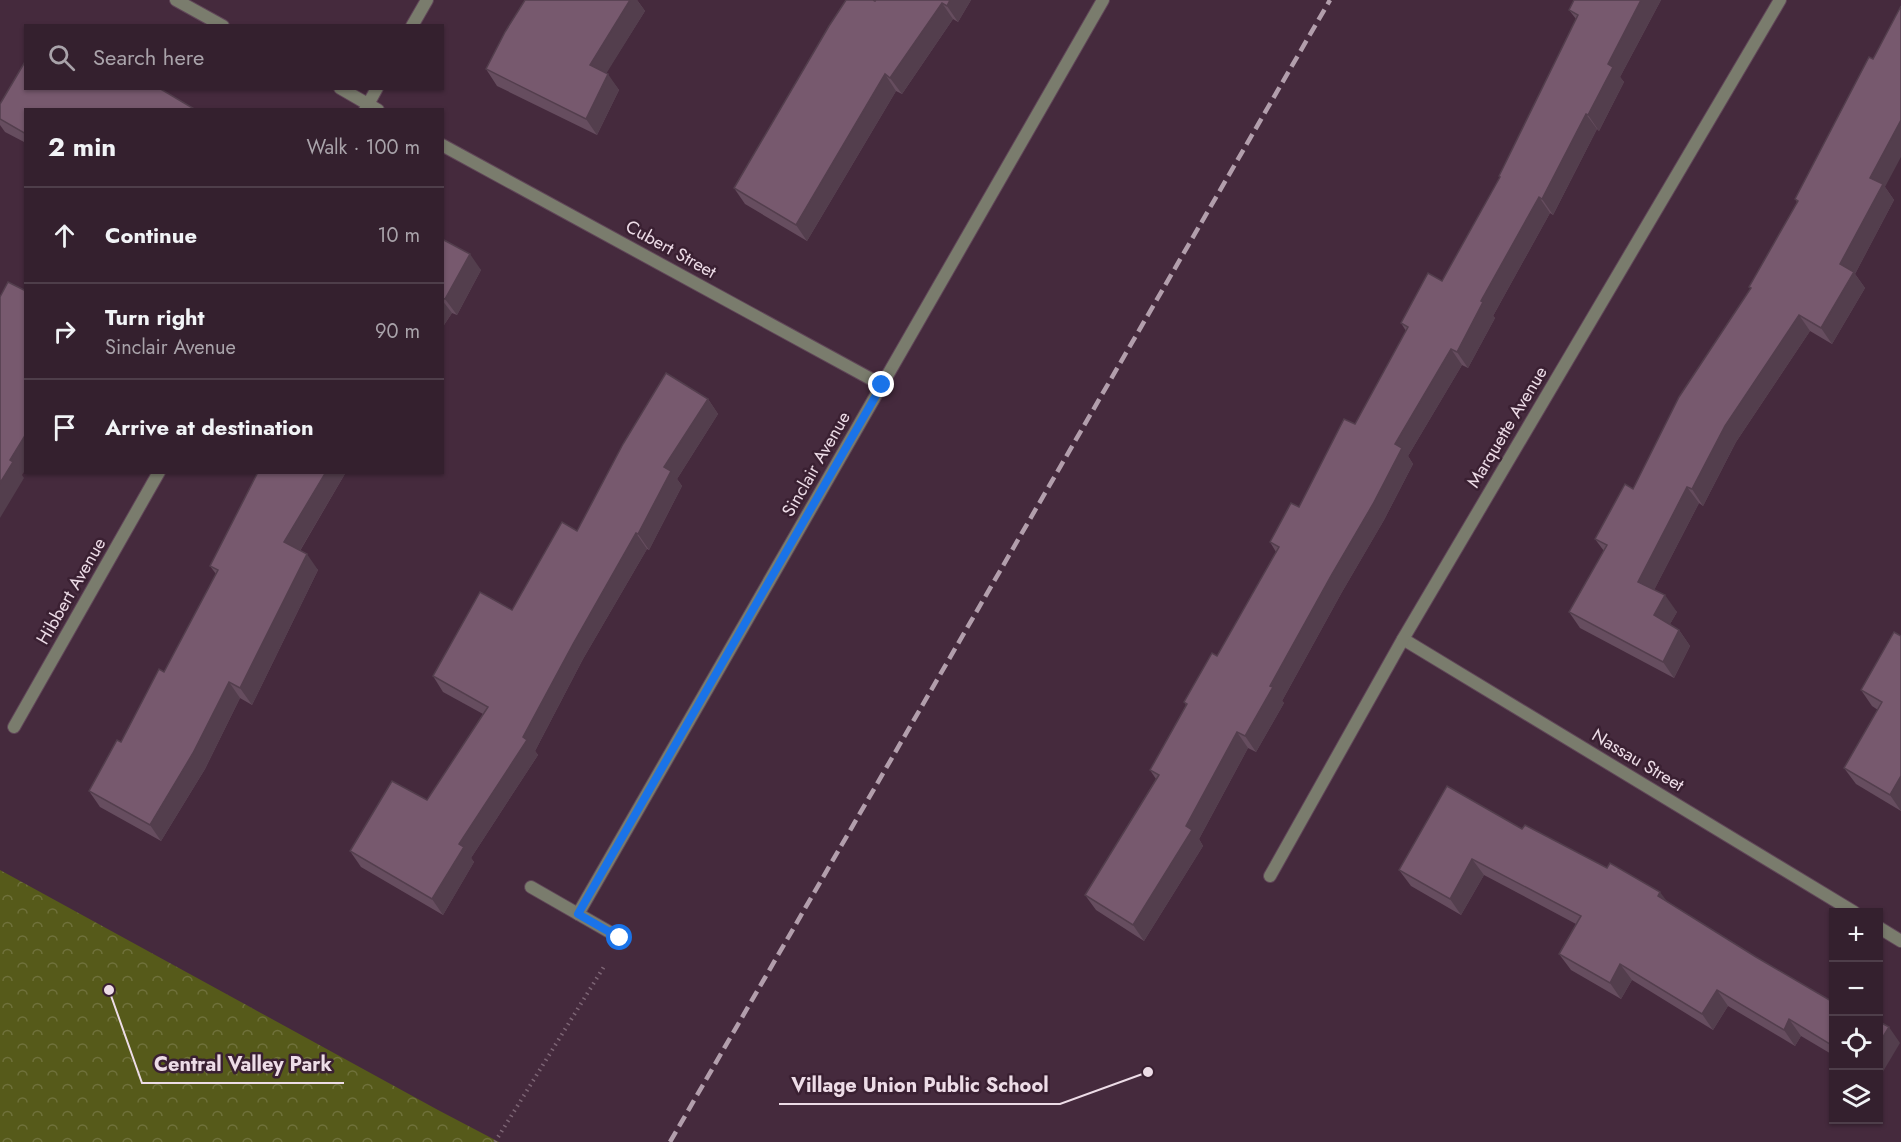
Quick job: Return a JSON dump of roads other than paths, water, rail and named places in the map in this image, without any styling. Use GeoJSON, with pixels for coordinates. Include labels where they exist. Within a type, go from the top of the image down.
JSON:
{"type":"FeatureCollection","features":[{"type":"Feature","properties":{"kind":"street"},"geometry":{"type":"LineString","coordinates":[[176,0],[219,24]]}},
{"type":"Feature","properties":{"kind":"street"},"geometry":{"type":"LineString","coordinates":[[413,24],[427,0]]}},
{"type":"Feature","properties":{"kind":"street","name":"Sinclair Avenue"},"geometry":{"type":"LineString","coordinates":[[578,914],[1103,0]]}},
{"type":"Feature","properties":{"kind":"street","name":"Marquette Avenue"},"geometry":{"type":"LineString","coordinates":[[1270,876],[1403,639],[1780,0]]}},
{"type":"Feature","properties":{"kind":"street"},"geometry":{"type":"LineString","coordinates":[[343,90],[370,108],[376,90]]}},
{"type":"Feature","properties":{"kind":"street","name":"Cubert Street"},"geometry":{"type":"LineString","coordinates":[[444,146],[882,385]]}},
{"type":"Feature","properties":{"kind":"street","name":"Hibbert Avenue"},"geometry":{"type":"LineString","coordinates":[[14,727],[158,474]]}},
{"type":"Feature","properties":{"kind":"street","name":"Nassau Street"},"geometry":{"type":"LineString","coordinates":[[1403,639],[1847,908]]}},
{"type":"Feature","properties":{"kind":"street"},"geometry":{"type":"LineString","coordinates":[[531,887],[620,938]]}},
{"type":"Feature","properties":{"kind":"street"},"geometry":{"type":"LineString","coordinates":[[1883,930],[1901,941]]}},
{"type":"Feature","properties":{"kind":"railway"},"geometry":{"type":"LineString","coordinates":[[670,1142],[1330,0]]}},
{"type":"Feature","properties":{"kind":"place","name":"Central Valley Park"},"geometry":{"type":"Point","coordinates":[109,990]}},
{"type":"Feature","properties":{"kind":"place","name":"Village Union Public School"},"geometry":{"type":"Point","coordinates":[1148,1072]}}]}
